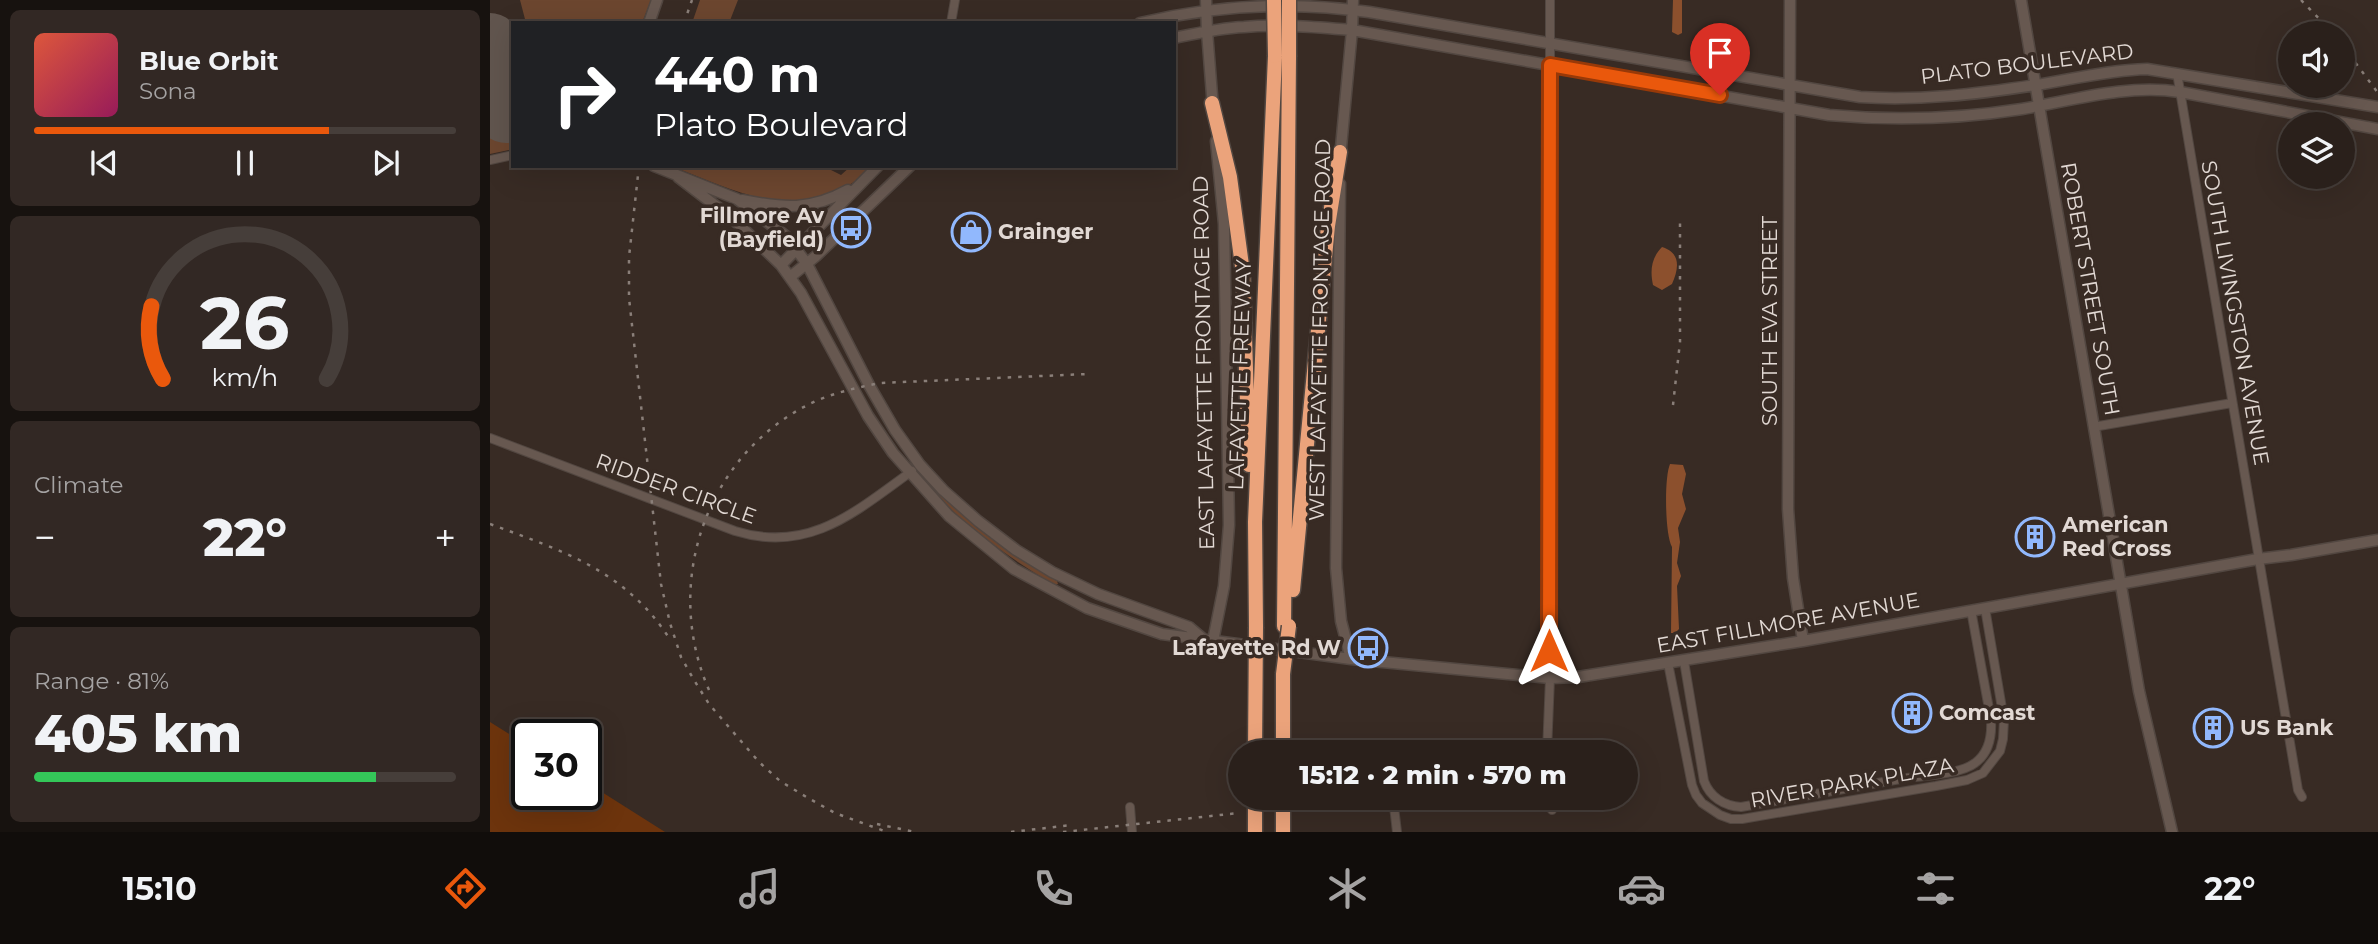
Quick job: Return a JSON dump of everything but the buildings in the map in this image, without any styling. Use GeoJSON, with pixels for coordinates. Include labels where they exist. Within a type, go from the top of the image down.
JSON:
{"type":"FeatureCollection","features":[{"type":"Feature","properties":{"kind":"highway","name":"LAFAYETTE FREEWAY"},"geometry":{"type":"LineString","coordinates":[[1274,0],[1282,56],[1286,626]]}},
{"type":"Feature","properties":{"kind":"highway","name":"LAFAYETTE FREEWAY"},"geometry":{"type":"LineString","coordinates":[[1255,740],[1255,522],[1282,56],[1289,0]]}},
{"type":"Feature","properties":{"kind":"highway"},"geometry":{"type":"LineString","coordinates":[[1213,103],[1230,177],[1243,273],[1248,460],[1255,522]]}},
{"type":"Feature","properties":{"kind":"highway"},"geometry":{"type":"LineString","coordinates":[[1283,740],[1286,626],[1328,226],[1340,152]]}},
{"type":"Feature","properties":{"kind":"highway"},"geometry":{"type":"LineString","coordinates":[[1255,810],[1255,832]]}},
{"type":"Feature","properties":{"kind":"highway"},"geometry":{"type":"LineString","coordinates":[[1283,810],[1283,832]]}},
{"type":"Feature","properties":{"kind":"street"},"geometry":{"type":"LineString","coordinates":[[650,21],[657,0]]}},
{"type":"Feature","properties":{"kind":"street"},"geometry":{"type":"LineString","coordinates":[[951,21],[956,0]]}},
{"type":"Feature","properties":{"kind":"street"},"geometry":{"type":"LineString","coordinates":[[1547,740],[1550,0]]}},
{"type":"Feature","properties":{"kind":"street","name":"SOUTH EVA STREET"},"geometry":{"type":"LineString","coordinates":[[1790,0],[1788,509],[1793,578],[1803,641]]}},
{"type":"Feature","properties":{"kind":"street","name":"ROBERT STREET SOUTH"},"geometry":{"type":"LineString","coordinates":[[2021,0],[2139,691],[2172,832]]}},
{"type":"Feature","properties":{"kind":"street","name":"PLATO BOULEVARD"},"geometry":{"type":"LineString","coordinates":[[1147,21],[1206,5],[1353,5],[1550,44],[1837,94],[1886,99],[1946,97],[2147,69],[2378,107]]}},
{"type":"Feature","properties":{"kind":"street","name":"EAST LAFAYETTE FRONTAGE ROAD"},"geometry":{"type":"LineString","coordinates":[[1206,5],[1224,223],[1229,525],[1224,586],[1207,640]]}},
{"type":"Feature","properties":{"kind":"street","name":"WEST LAFAYETTE FRONTAGE ROAD"},"geometry":{"type":"LineString","coordinates":[[1350,659],[1341,621],[1336,568],[1340,152],[1353,5]]}},
{"type":"Feature","properties":{"kind":"street","name":"PLATO BOULEVARD"},"geometry":{"type":"LineString","coordinates":[[1176,38],[1207,31],[1283,26],[1352,30],[1829,115],[1892,119],[1947,118],[2121,91],[2150,89],[2180,92],[2378,130]]}},
{"type":"Feature","properties":{"kind":"street","name":"SOUTH LIVINGSTON AVENUE"},"geometry":{"type":"LineString","coordinates":[[2177,73],[2258,559],[2298,790],[2302,797]]}},
{"type":"Feature","properties":{"kind":"street"},"geometry":{"type":"LineString","coordinates":[[490,160],[511,155]]}},
{"type":"Feature","properties":{"kind":"street"},"geometry":{"type":"LineString","coordinates":[[658,168],[737,199],[778,207],[800,207],[833,198],[860,184]]}},
{"type":"Feature","properties":{"kind":"street"},"geometry":{"type":"LineString","coordinates":[[781,265],[876,168]]}},
{"type":"Feature","properties":{"kind":"street"},"geometry":{"type":"LineString","coordinates":[[790,277],[908,168]]}},
{"type":"Feature","properties":{"kind":"street","name":"EAST FILLMORE AVENUE"},"geometry":{"type":"LineString","coordinates":[[678,177],[733,219],[781,265],[868,416],[909,473],[949,516],[1014,569],[1042,585],[1087,608],[1162,634],[1350,659],[1549,678],[1578,677],[1803,641],[2378,540]]}},
{"type":"Feature","properties":{"kind":"street","name":"EAST FILLMORE AVENUE"},"geometry":{"type":"LineString","coordinates":[[737,199],[771,223],[797,248],[895,430],[920,465],[943,490],[978,522],[1052,572],[1098,594],[1189,627],[1207,640]]}},
{"type":"Feature","properties":{"kind":"street"},"geometry":{"type":"LineString","coordinates":[[2093,426],[2232,403]]}},
{"type":"Feature","properties":{"kind":"street","name":"RIDDER CIRCLE"},"geometry":{"type":"LineString","coordinates":[[490,438],[735,531],[761,538],[800,537],[823,529],[844,518],[920,465]]}},
{"type":"Feature","properties":{"kind":"street","name":"RIVER PARK PLAZA"},"geometry":{"type":"LineString","coordinates":[[1668,663],[1692,785],[1702,803],[1720,816],[1742,819],[1945,785],[1976,778],[1983,773],[2000,751],[2003,739],[2004,720],[1985,608]]}},
{"type":"Feature","properties":{"kind":"street","name":"RIVER PARK PLAZA"},"geometry":{"type":"LineString","coordinates":[[1684,661],[1704,781],[1711,794],[1726,804],[1741,807],[1934,774],[1970,766],[1982,757],[1989,746],[1991,720],[1971,610]]}},
{"type":"Feature","properties":{"kind":"street"},"geometry":{"type":"LineString","coordinates":[[1130,807],[1132,832]]}},
{"type":"Feature","properties":{"kind":"street"},"geometry":{"type":"LineString","coordinates":[[1394,810],[1396,832]]}},
{"type":"Feature","properties":{"kind":"shaded area"},"geometry":{"type":"Polygon","coordinates":[[[520,0],[651,0],[643,21],[525,21],[520,0]]]}},
{"type":"Feature","properties":{"kind":"shaded area"},"geometry":{"type":"Polygon","coordinates":[[[700,0],[738,0],[730,21],[693,21],[700,0]]]}},
{"type":"Feature","properties":{"kind":"shaded area"},"geometry":{"type":"Polygon","coordinates":[[[1673,0],[1682,0],[1682,33],[1678,35],[1672,32],[1673,0]]]}},
{"type":"Feature","properties":{"kind":"shaded area"},"geometry":{"type":"Polygon","coordinates":[[[496,118],[498,127],[511,124],[511,149],[490,154],[490,120],[496,118]]]}},
{"type":"Feature","properties":{"kind":"shaded area"},"geometry":{"type":"Polygon","coordinates":[[[676,168],[827,168],[841,175],[849,168],[870,168],[848,186],[824,197],[799,202],[750,195],[676,168]]]}},
{"type":"Feature","properties":{"kind":"shaded area"},"geometry":{"type":"Polygon","coordinates":[[[1662,247],[1673,253],[1677,267],[1672,284],[1662,290],[1653,285],[1652,265],[1662,247]]]}},
{"type":"Feature","properties":{"kind":"shaded area"},"geometry":{"type":"Polygon","coordinates":[[[1670,464],[1683,465],[1686,474],[1682,494],[1686,509],[1678,528],[1680,542],[1677,563],[1681,576],[1677,586],[1679,629],[1675,633],[1671,633],[1672,547],[1666,506],[1670,464]]]}},
{"type":"Feature","properties":{"kind":"shaded area"},"geometry":{"type":"Polygon","coordinates":[[[940,493],[996,541],[1058,584],[1055,585],[1024,566],[979,534],[938,497],[940,493]]]}},
{"type":"Feature","properties":{"kind":"shaded area"},"geometry":{"type":"Polygon","coordinates":[[[490,722],[511,735],[511,810],[602,810],[602,792],[665,832],[490,832],[490,722]]]}},
{"type":"Feature","properties":{"kind":"runway"},"geometry":{"type":"LineString","coordinates":[[490,43],[506,113]]}},
{"type":"Feature","properties":{"kind":"railway"},"geometry":{"type":"LineString","coordinates":[[685,21],[692,0]]}},
{"type":"Feature","properties":{"kind":"railway"},"geometry":{"type":"LineString","coordinates":[[2301,0],[2321,21]]}},
{"type":"Feature","properties":{"kind":"railway"},"geometry":{"type":"LineString","coordinates":[[2355,62],[2378,93]]}},
{"type":"Feature","properties":{"kind":"railway"},"geometry":{"type":"LineString","coordinates":[[639,168],[629,257],[629,298],[661,584],[681,657],[709,704],[759,762],[780,781],[835,813],[887,832]]}},
{"type":"Feature","properties":{"kind":"railway"},"geometry":{"type":"LineString","coordinates":[[1673,405],[1680,342],[1680,217]]}},
{"type":"Feature","properties":{"kind":"railway"},"geometry":{"type":"LineString","coordinates":[[709,690],[695,648],[690,606],[693,563],[704,522],[723,485],[748,451],[780,422],[818,400],[880,383],[1088,374]]}},
{"type":"Feature","properties":{"kind":"railway"},"geometry":{"type":"LineString","coordinates":[[490,524],[568,554],[614,580],[654,617],[671,641]]}},
{"type":"Feature","properties":{"kind":"railway"},"geometry":{"type":"LineString","coordinates":[[1063,832],[1239,813]]}},
{"type":"Feature","properties":{"kind":"railway"},"geometry":{"type":"LineString","coordinates":[[877,824],[915,832]]}},
{"type":"Feature","properties":{"kind":"railway"},"geometry":{"type":"LineString","coordinates":[[1011,832],[1072,825]]}},
{"type":"Feature","properties":{"kind":"place","name":"Fillmore Av (Bayfield)"},"geometry":{"type":"Point","coordinates":[851,228]}},
{"type":"Feature","properties":{"kind":"place","name":"Grainger"},"geometry":{"type":"Point","coordinates":[971,232]}},
{"type":"Feature","properties":{"kind":"place","name":"American Red Cross"},"geometry":{"type":"Point","coordinates":[2035,537]}},
{"type":"Feature","properties":{"kind":"place","name":"Lafayette Rd W"},"geometry":{"type":"Point","coordinates":[1368,648]}},
{"type":"Feature","properties":{"kind":"place","name":"Comcast"},"geometry":{"type":"Point","coordinates":[1912,713]}},
{"type":"Feature","properties":{"kind":"place","name":"US Bank"},"geometry":{"type":"Point","coordinates":[2213,728]}},
{"type":"Feature","properties":{"kind":"route"},"geometry":{"type":"LineString","coordinates":[[1549,651],[1550,65],[1720,95]]}}]}
